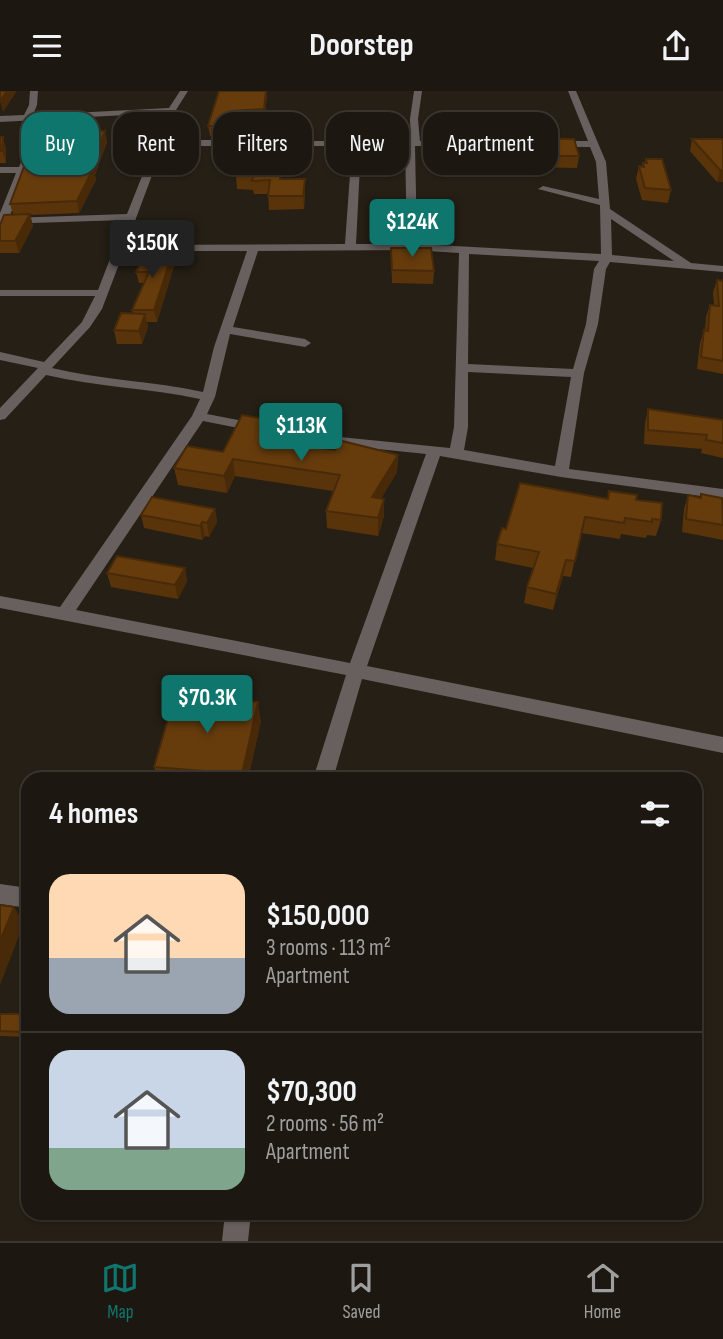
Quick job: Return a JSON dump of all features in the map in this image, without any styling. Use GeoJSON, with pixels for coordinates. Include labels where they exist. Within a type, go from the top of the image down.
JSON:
{"type":"FeatureCollection","features":[{"type":"Feature","properties":{"kind":"street"},"geometry":{"type":"LineString","coordinates":[[30,112],[34,91]]}},
{"type":"Feature","properties":{"kind":"street"},"geometry":{"type":"LineString","coordinates":[[99,114],[172,110],[184,91]]}},
{"type":"Feature","properties":{"kind":"street"},"geometry":{"type":"LineString","coordinates":[[412,247],[413,143],[418,91]]}},
{"type":"Feature","properties":{"kind":"street"},"geometry":{"type":"LineString","coordinates":[[561,472],[578,373],[592,324],[600,269],[606,258],[606,207],[601,162],[572,91]]}},
{"type":"Feature","properties":{"kind":"street"},"geometry":{"type":"LineString","coordinates":[[0,119],[21,117]]}},
{"type":"Feature","properties":{"kind":"street"},"geometry":{"type":"LineString","coordinates":[[409,143],[593,144]]}},
{"type":"Feature","properties":{"kind":"street"},"geometry":{"type":"LineString","coordinates":[[0,170],[21,170]]}},
{"type":"Feature","properties":{"kind":"street"},"geometry":{"type":"LineString","coordinates":[[22,175],[1,221],[131,217]]}},
{"type":"Feature","properties":{"kind":"street"},"geometry":{"type":"LineString","coordinates":[[0,417],[86,324],[148,175]]}},
{"type":"Feature","properties":{"kind":"street"},"geometry":{"type":"LineString","coordinates":[[350,248],[355,175]]}},
{"type":"Feature","properties":{"kind":"street"},"geometry":{"type":"LineString","coordinates":[[543,189],[606,207],[691,267]]}},
{"type":"Feature","properties":{"kind":"street"},"geometry":{"type":"LineString","coordinates":[[119,249],[412,247],[606,258],[723,269]]}},
{"type":"Feature","properties":{"kind":"street"},"geometry":{"type":"LineString","coordinates":[[64,614],[199,416],[208,397],[226,330],[253,249]]}},
{"type":"Feature","properties":{"kind":"street"},"geometry":{"type":"LineString","coordinates":[[456,453],[461,427],[460,397],[464,368],[464,251]]}},
{"type":"Feature","properties":{"kind":"street"},"geometry":{"type":"LineString","coordinates":[[0,293],[101,293]]}},
{"type":"Feature","properties":{"kind":"street"},"geometry":{"type":"LineString","coordinates":[[226,330],[305,342]]}},
{"type":"Feature","properties":{"kind":"street"},"geometry":{"type":"LineString","coordinates":[[0,356],[81,379],[158,386],[208,397]]}},
{"type":"Feature","properties":{"kind":"street"},"geometry":{"type":"LineString","coordinates":[[464,368],[496,368],[551,375],[578,373]]}},
{"type":"Feature","properties":{"kind":"street"},"geometry":{"type":"LineString","coordinates":[[199,416],[310,438],[434,453],[456,453],[561,472],[723,493]]}},
{"type":"Feature","properties":{"kind":"street"},"geometry":{"type":"LineString","coordinates":[[325,772],[356,671],[434,453]]}},
{"type":"Feature","properties":{"kind":"street"},"geometry":{"type":"LineString","coordinates":[[0,602],[723,745]]}},
{"type":"Feature","properties":{"kind":"street"},"geometry":{"type":"LineString","coordinates":[[0,894],[21,897]]}},
{"type":"Feature","properties":{"kind":"street"},"geometry":{"type":"LineString","coordinates":[[235,1241],[237,1220]]}},
{"type":"Feature","properties":{"kind":"building"},"geometry":{"type":"Polygon","coordinates":[[[0,91],[7,91],[0,101],[0,91]]]}},
{"type":"Feature","properties":{"kind":"building"},"geometry":{"type":"Polygon","coordinates":[[[219,91],[266,91],[264,109],[213,112],[213,126],[208,126],[219,91]]]}},
{"type":"Feature","properties":{"kind":"building"},"geometry":{"type":"Polygon","coordinates":[[[99,131],[105,131],[99,146],[99,131]]]}},
{"type":"Feature","properties":{"kind":"building"},"geometry":{"type":"Polygon","coordinates":[[[0,137],[3,137],[2,151],[0,151],[0,137]]]}},
{"type":"Feature","properties":{"kind":"building"},"geometry":{"type":"Polygon","coordinates":[[[558,139],[574,139],[579,156],[558,156],[558,139]]]}},
{"type":"Feature","properties":{"kind":"building"},"geometry":{"type":"Polygon","coordinates":[[[692,139],[723,139],[723,170],[720,170],[692,139]]]}},
{"type":"Feature","properties":{"kind":"building"},"geometry":{"type":"Polygon","coordinates":[[[646,159],[662,159],[671,190],[645,188],[639,166],[644,167],[646,159]]]}},
{"type":"Feature","properties":{"kind":"building"},"geometry":{"type":"Polygon","coordinates":[[[21,175],[90,175],[77,201],[10,204],[21,175]]]}},
{"type":"Feature","properties":{"kind":"building"},"geometry":{"type":"Polygon","coordinates":[[[280,175],[280,179],[305,179],[303,196],[268,196],[270,180],[252,181],[253,176],[236,176],[280,175]]]}},
{"type":"Feature","properties":{"kind":"building"},"geometry":{"type":"Polygon","coordinates":[[[30,214],[15,241],[0,241],[0,225],[4,215],[30,214]]]}},
{"type":"Feature","properties":{"kind":"building"},"geometry":{"type":"Polygon","coordinates":[[[391,248],[431,248],[434,271],[392,270],[391,248]]]}},
{"type":"Feature","properties":{"kind":"building"},"geometry":{"type":"Polygon","coordinates":[[[144,254],[172,255],[154,310],[132,310],[149,272],[136,272],[144,254]]]}},
{"type":"Feature","properties":{"kind":"building"},"geometry":{"type":"Polygon","coordinates":[[[717,280],[723,281],[723,361],[701,357],[704,330],[708,331],[710,305],[719,306],[717,280]]]}},
{"type":"Feature","properties":{"kind":"building"},"geometry":{"type":"Polygon","coordinates":[[[121,313],[145,314],[139,331],[114,330],[121,313]]]}},
{"type":"Feature","properties":{"kind":"building"},"geometry":{"type":"Polygon","coordinates":[[[648,409],[723,420],[723,443],[706,440],[707,435],[648,430],[648,409]]]}},
{"type":"Feature","properties":{"kind":"building"},"geometry":{"type":"Polygon","coordinates":[[[242,415],[283,422],[274,441],[335,450],[342,441],[398,455],[372,497],[384,499],[378,518],[326,511],[340,475],[233,459],[224,476],[174,468],[187,446],[223,452],[242,415]]]}},
{"type":"Feature","properties":{"kind":"building"},"geometry":{"type":"Polygon","coordinates":[[[520,483],[608,499],[609,491],[637,495],[636,500],[662,503],[661,520],[652,519],[652,522],[625,518],[624,523],[585,517],[575,561],[566,560],[556,594],[527,587],[539,552],[497,544],[502,528],[506,529],[520,483]]]}},
{"type":"Feature","properties":{"kind":"building"},"geometry":{"type":"Polygon","coordinates":[[[701,494],[722,498],[723,525],[686,519],[688,495],[701,498],[701,494]]]}},
{"type":"Feature","properties":{"kind":"building"},"geometry":{"type":"Polygon","coordinates":[[[152,497],[215,509],[207,523],[202,522],[200,526],[141,515],[152,497]]]}},
{"type":"Feature","properties":{"kind":"building"},"geometry":{"type":"Polygon","coordinates":[[[117,556],[185,568],[175,585],[107,573],[117,556]]]}},
{"type":"Feature","properties":{"kind":"building"},"geometry":{"type":"Polygon","coordinates":[[[175,695],[258,702],[242,772],[154,767],[175,695]]]}},
{"type":"Feature","properties":{"kind":"building"},"geometry":{"type":"Polygon","coordinates":[[[0,905],[14,907],[0,941],[0,905]]]}},
{"type":"Feature","properties":{"kind":"building"},"geometry":{"type":"Polygon","coordinates":[[[0,1014],[21,1014],[21,1032],[0,1031],[0,1014]]]}}]}
